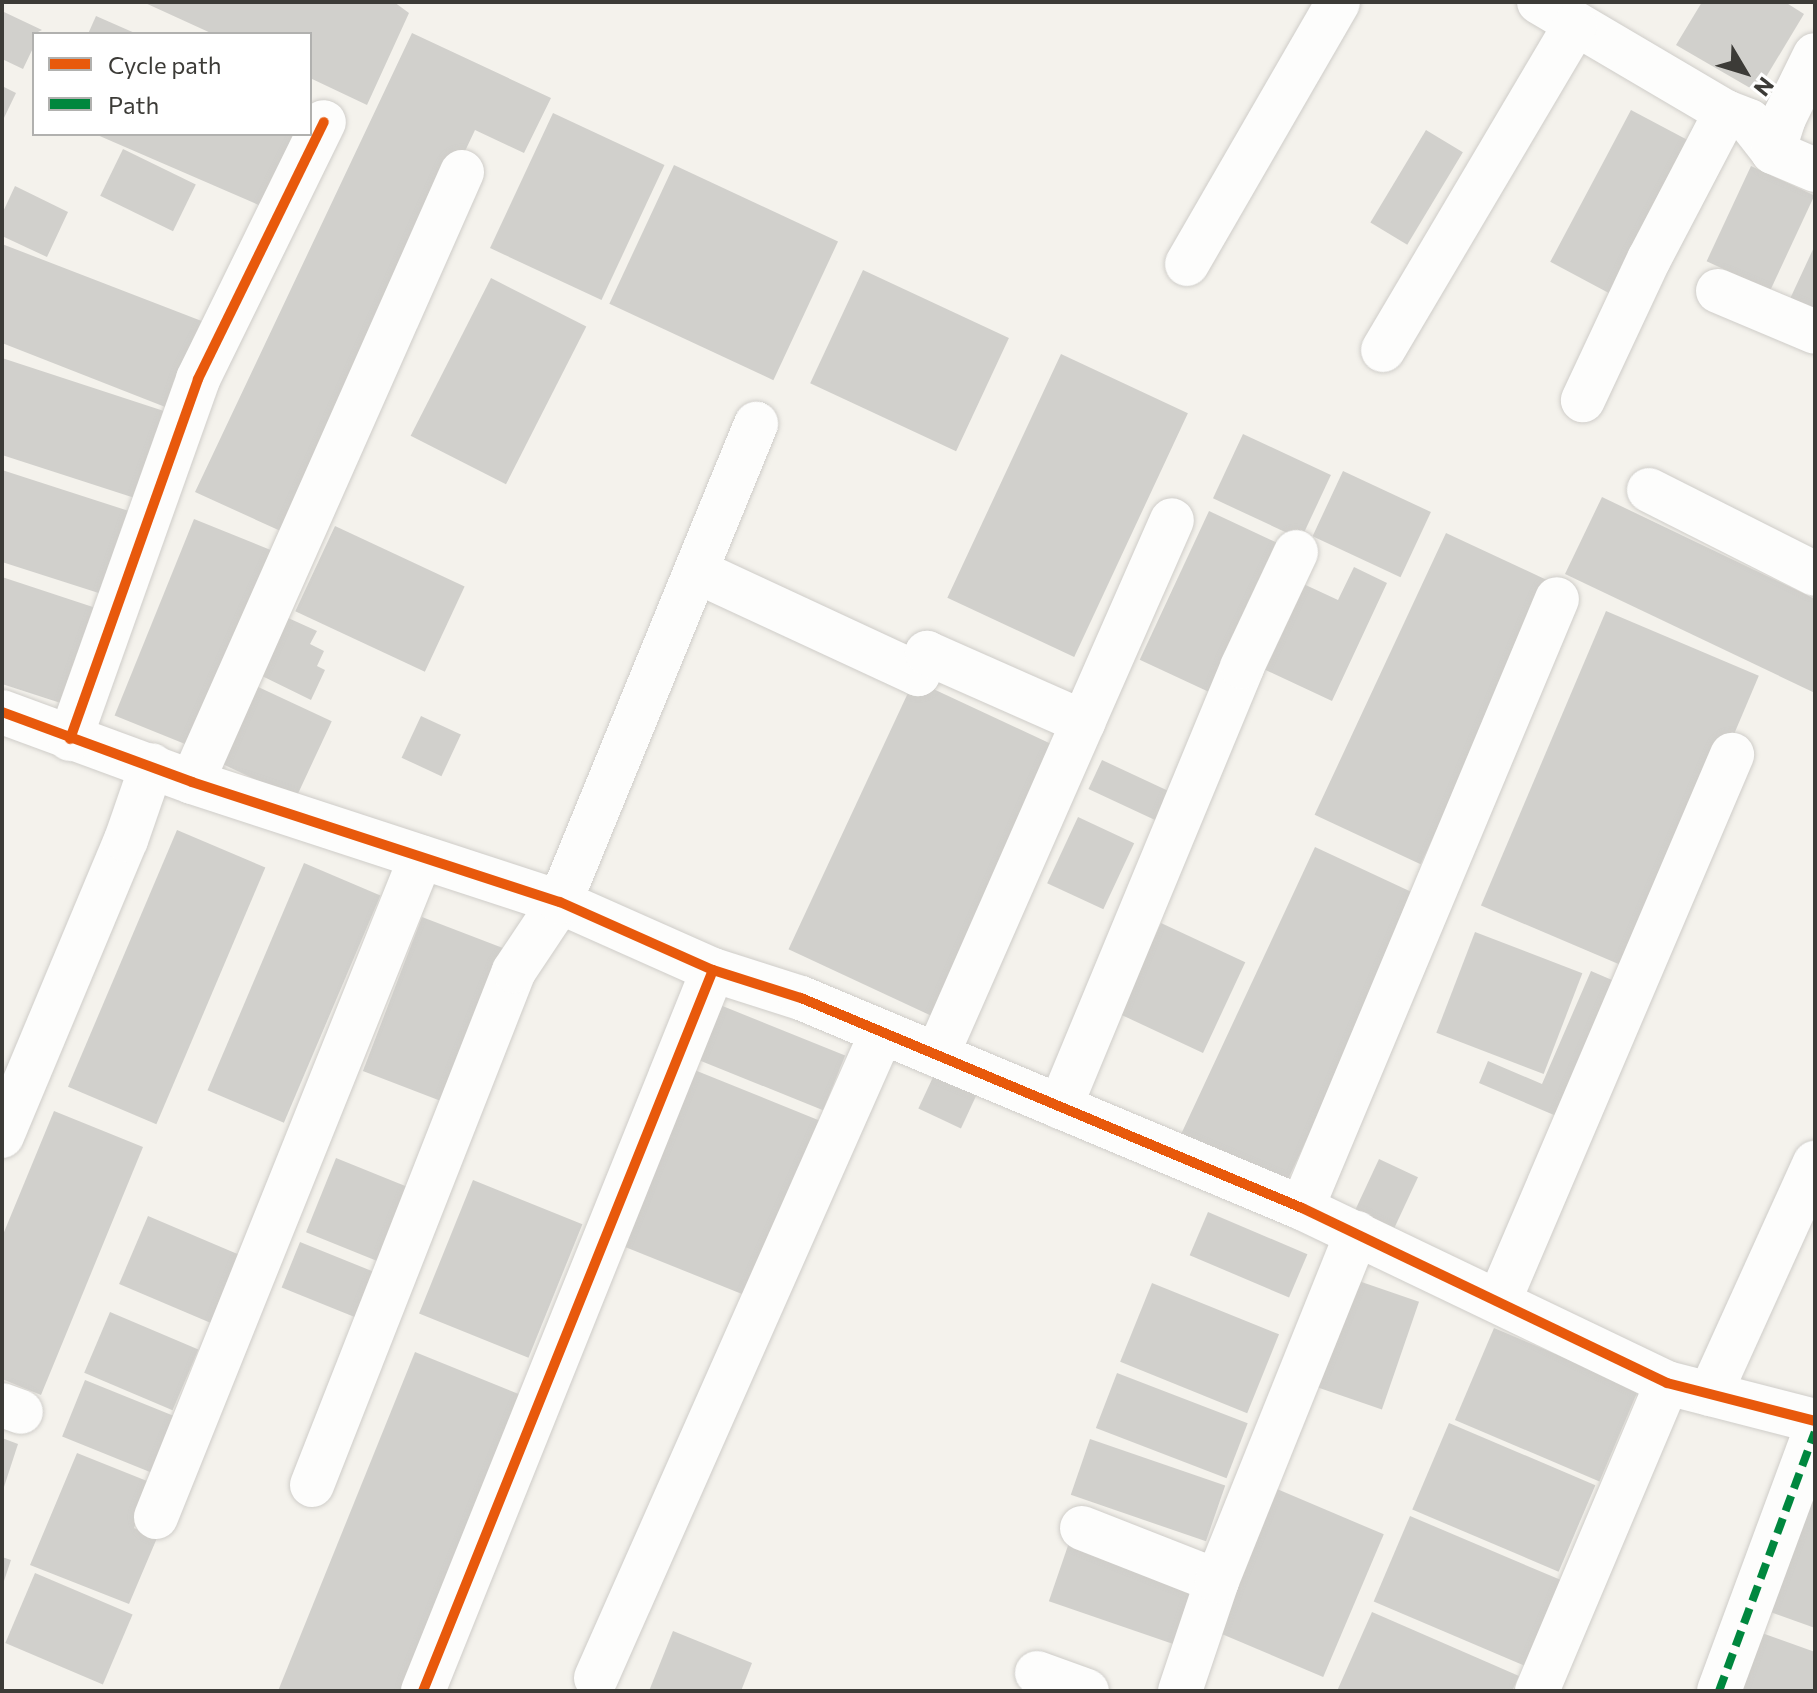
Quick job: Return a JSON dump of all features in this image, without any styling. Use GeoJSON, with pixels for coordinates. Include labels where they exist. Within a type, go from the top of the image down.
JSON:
{"type":"FeatureCollection","features":[{"type":"Feature","properties":{"kind":"street"},"geometry":{"type":"LineString","coordinates":[[1187,264],[1338,2]]}},
{"type":"Feature","properties":{"kind":"street"},"geometry":{"type":"LineString","coordinates":[[1539,2],[1726,112],[1749,121],[1773,152],[1815,170]]}},
{"type":"Feature","properties":{"kind":"street"},"geometry":{"type":"LineString","coordinates":[[1383,350],[1575,25]]}},
{"type":"Feature","properties":{"kind":"street"},"geometry":{"type":"LineString","coordinates":[[1773,152],[1784,118],[1815,55]]}},
{"type":"Feature","properties":{"kind":"street"},"geometry":{"type":"LineString","coordinates":[[1583,400],[1649,259],[1726,112]]}},
{"type":"Feature","properties":{"kind":"street"},"geometry":{"type":"LineString","coordinates":[[70,739],[198,379],[324,122]]}},
{"type":"Feature","properties":{"kind":"street"},"geometry":{"type":"LineString","coordinates":[[192,782],[462,172]]}},
{"type":"Feature","properties":{"kind":"street"},"geometry":{"type":"LineString","coordinates":[[1718,291],[1815,332]]}},
{"type":"Feature","properties":{"kind":"street"},"geometry":{"type":"LineString","coordinates":[[312,1485],[514,971],[560,902],[756,424]]}},
{"type":"Feature","properties":{"kind":"street"},"geometry":{"type":"LineString","coordinates":[[1649,490],[1815,574]]}},
{"type":"Feature","properties":{"kind":"street"},"geometry":{"type":"LineString","coordinates":[[937,1055],[1172,520]]}},
{"type":"Feature","properties":{"kind":"street"},"geometry":{"type":"LineString","coordinates":[[1060,1107],[1242,667],[1296,552]]}},
{"type":"Feature","properties":{"kind":"street"},"geometry":{"type":"LineString","coordinates":[[696,571],[918,674],[927,653],[1083,722]]}},
{"type":"Feature","properties":{"kind":"street"},"geometry":{"type":"LineString","coordinates":[[1302,1208],[1557,599]]}},
{"type":"Feature","properties":{"kind":"street"},"geometry":{"type":"LineString","coordinates":[[2,712],[192,782],[560,902],[713,970],[801,998],[1302,1208],[1667,1383],[1815,1421]]}},
{"type":"Feature","properties":{"kind":"street"},"geometry":{"type":"LineString","coordinates":[[1499,1301],[1732,755]]}},
{"type":"Feature","properties":{"kind":"street"},"geometry":{"type":"LineString","coordinates":[[2,1136],[126,840],[152,765]]}},
{"type":"Feature","properties":{"kind":"street"},"geometry":{"type":"LineString","coordinates":[[156,1517],[421,857]]}},
{"type":"Feature","properties":{"kind":"street"},"geometry":{"type":"LineString","coordinates":[[423,1691],[713,970]]}},
{"type":"Feature","properties":{"kind":"street"},"geometry":{"type":"LineString","coordinates":[[596,1678],[882,1032]]}},
{"type":"Feature","properties":{"kind":"street"},"geometry":{"type":"LineString","coordinates":[[1710,1394],[1815,1163]]}},
{"type":"Feature","properties":{"kind":"street"},"geometry":{"type":"LineString","coordinates":[[1180,1691],[1214,1588],[1357,1233]]}},
{"type":"Feature","properties":{"kind":"street"},"geometry":{"type":"LineString","coordinates":[[1537,1691],[1667,1383]]}},
{"type":"Feature","properties":{"kind":"street"},"geometry":{"type":"LineString","coordinates":[[1719,1691],[1815,1432]]}},
{"type":"Feature","properties":{"kind":"street"},"geometry":{"type":"LineString","coordinates":[[1082,1528],[1214,1588]]}},
{"type":"Feature","properties":{"kind":"street"},"geometry":{"type":"LineString","coordinates":[[1037,1673],[1087,1691]]}},
{"type":"Feature","properties":{"kind":"building"},"geometry":{"type":"Polygon","coordinates":[[[143,2],[394,2],[409,13],[367,105],[312,79],[312,32],[209,32],[143,2]]]}},
{"type":"Feature","properties":{"kind":"building"},"geometry":{"type":"Polygon","coordinates":[[[1702,2],[1785,2],[1804,14],[1757,92],[1676,45],[1702,2]]]}},
{"type":"Feature","properties":{"kind":"building"},"geometry":{"type":"Polygon","coordinates":[[[4,12],[42,30],[32,32],[32,50],[23,69],[2,59],[4,12]]]}},
{"type":"Feature","properties":{"kind":"building"},"geometry":{"type":"Polygon","coordinates":[[[96,16],[132,32],[89,32],[96,16]]]}},
{"type":"Feature","properties":{"kind":"building"},"geometry":{"type":"Polygon","coordinates":[[[412,33],[551,98],[524,153],[475,130],[285,533],[195,492],[412,33]]]}},
{"type":"Feature","properties":{"kind":"building"},"geometry":{"type":"Polygon","coordinates":[[[2,86],[16,93],[2,122],[2,86]]]}},
{"type":"Feature","properties":{"kind":"building"},"geometry":{"type":"Polygon","coordinates":[[[1631,110],[1694,143],[1613,295],[1550,262],[1631,110]]]}},
{"type":"Feature","properties":{"kind":"building"},"geometry":{"type":"Polygon","coordinates":[[[553,113],[664,165],[602,300],[490,248],[553,113]]]}},
{"type":"Feature","properties":{"kind":"building"},"geometry":{"type":"Polygon","coordinates":[[[1426,130],[1463,152],[1407,245],[1370,223],[1426,130]]]}},
{"type":"Feature","properties":{"kind":"building"},"geometry":{"type":"Polygon","coordinates":[[[100,136],[299,136],[268,209],[100,136]]]}},
{"type":"Feature","properties":{"kind":"building"},"geometry":{"type":"Polygon","coordinates":[[[123,149],[196,185],[173,231],[100,196],[123,149]]]}},
{"type":"Feature","properties":{"kind":"building"},"geometry":{"type":"Polygon","coordinates":[[[674,165],[838,241],[773,380],[609,304],[674,165]]]}},
{"type":"Feature","properties":{"kind":"building"},"geometry":{"type":"Polygon","coordinates":[[[1751,166],[1814,196],[1770,291],[1707,261],[1751,166]]]}},
{"type":"Feature","properties":{"kind":"building"},"geometry":{"type":"Polygon","coordinates":[[[15,186],[68,212],[47,257],[2,236],[2,214],[15,186]]]}},
{"type":"Feature","properties":{"kind":"building"},"geometry":{"type":"Polygon","coordinates":[[[2,244],[212,325],[178,412],[2,343],[2,244]]]}},
{"type":"Feature","properties":{"kind":"building"},"geometry":{"type":"Polygon","coordinates":[[[1815,245],[1815,313],[1789,301],[1815,245]]]}},
{"type":"Feature","properties":{"kind":"building"},"geometry":{"type":"Polygon","coordinates":[[[863,270],[1009,338],[956,451],[810,383],[863,270]]]}},
{"type":"Feature","properties":{"kind":"building"},"geometry":{"type":"Polygon","coordinates":[[[491,278],[586,327],[506,484],[411,436],[491,278]]]}},
{"type":"Feature","properties":{"kind":"building"},"geometry":{"type":"Polygon","coordinates":[[[1061,354],[1188,413],[1074,657],[947,598],[1061,354]]]}},
{"type":"Feature","properties":{"kind":"building"},"geometry":{"type":"Polygon","coordinates":[[[2,358],[173,414],[144,501],[2,455],[2,358]]]}},
{"type":"Feature","properties":{"kind":"building"},"geometry":{"type":"Polygon","coordinates":[[[1243,434],[1331,475],[1301,539],[1213,498],[1243,434]]]}},
{"type":"Feature","properties":{"kind":"building"},"geometry":{"type":"Polygon","coordinates":[[[2,470],[135,513],[108,596],[2,562],[2,470]]]}},
{"type":"Feature","properties":{"kind":"building"},"geometry":{"type":"Polygon","coordinates":[[[1343,471],[1431,512],[1400,577],[1313,536],[1343,471]]]}},
{"type":"Feature","properties":{"kind":"building"},"geometry":{"type":"Polygon","coordinates":[[[1602,497],[1815,599],[1815,693],[1565,574],[1602,497]]]}},
{"type":"Feature","properties":{"kind":"building"},"geometry":{"type":"Polygon","coordinates":[[[1209,511],[1287,547],[1218,696],[1140,660],[1209,511]]]}},
{"type":"Feature","properties":{"kind":"building"},"geometry":{"type":"Polygon","coordinates":[[[194,519],[276,552],[196,749],[115,716],[194,519]]]}},
{"type":"Feature","properties":{"kind":"building"},"geometry":{"type":"Polygon","coordinates":[[[335,526],[465,586],[425,672],[295,611],[335,526]]]}},
{"type":"Feature","properties":{"kind":"building"},"geometry":{"type":"Polygon","coordinates":[[[1446,533],[1552,582],[1421,864],[1315,815],[1446,533]]]}},
{"type":"Feature","properties":{"kind":"building"},"geometry":{"type":"Polygon","coordinates":[[[1354,567],[1387,583],[1332,701],[1257,666],[1297,581],[1338,600],[1354,567]]]}},
{"type":"Feature","properties":{"kind":"building"},"geometry":{"type":"Polygon","coordinates":[[[2,577],[105,611],[73,707],[2,684],[2,577]]]}},
{"type":"Feature","properties":{"kind":"building"},"geometry":{"type":"Polygon","coordinates":[[[1606,611],[1759,676],[1634,970],[1481,906],[1606,611]]]}},
{"type":"Feature","properties":{"kind":"building"},"geometry":{"type":"Polygon","coordinates":[[[286,617],[317,631],[310,644],[324,651],[317,666],[325,670],[311,700],[260,675],[286,617]]]}},
{"type":"Feature","properties":{"kind":"building"},"geometry":{"type":"Polygon","coordinates":[[[914,680],[1066,751],[941,1020],[788,949],[914,680]]]}},
{"type":"Feature","properties":{"kind":"building"},"geometry":{"type":"Polygon","coordinates":[[[252,684],[332,721],[296,798],[216,761],[252,684]]]}},
{"type":"Feature","properties":{"kind":"building"},"geometry":{"type":"Polygon","coordinates":[[[421,716],[461,735],[441,776],[402,758],[421,716]]]}},
{"type":"Feature","properties":{"kind":"building"},"geometry":{"type":"Polygon","coordinates":[[[1102,760],[1178,795],[1165,825],[1088,789],[1102,760]]]}},
{"type":"Feature","properties":{"kind":"building"},"geometry":{"type":"Polygon","coordinates":[[[1078,817],[1134,843],[1103,909],[1047,883],[1078,817]]]}},
{"type":"Feature","properties":{"kind":"building"},"geometry":{"type":"Polygon","coordinates":[[[177,830],[265,868],[156,1124],[68,1087],[177,830]]]}},
{"type":"Feature","properties":{"kind":"building"},"geometry":{"type":"Polygon","coordinates":[[[1315,847],[1420,896],[1286,1183],[1181,1134],[1315,847]]]}},
{"type":"Feature","properties":{"kind":"building"},"geometry":{"type":"Polygon","coordinates":[[[304,863],[380,895],[284,1123],[207,1090],[304,863]]]}},
{"type":"Feature","properties":{"kind":"building"},"geometry":{"type":"Polygon","coordinates":[[[422,917],[516,953],[457,1107],[363,1071],[422,917]]]}},
{"type":"Feature","properties":{"kind":"building"},"geometry":{"type":"Polygon","coordinates":[[[1161,923],[1245,962],[1203,1053],[1119,1014],[1161,923]]]}},
{"type":"Feature","properties":{"kind":"building"},"geometry":{"type":"Polygon","coordinates":[[[1475,932],[1582,973],[1544,1074],[1436,1033],[1475,932]]]}},
{"type":"Feature","properties":{"kind":"building"},"geometry":{"type":"Polygon","coordinates":[[[1591,971],[1626,986],[1568,1121],[1479,1083],[1488,1061],[1542,1084],[1591,971]]]}},
{"type":"Feature","properties":{"kind":"building"},"geometry":{"type":"Polygon","coordinates":[[[720,1005],[845,1056],[823,1110],[698,1060],[720,1005]]]}},
{"type":"Feature","properties":{"kind":"building"},"geometry":{"type":"Polygon","coordinates":[[[692,1069],[824,1122],[752,1298],[621,1245],[692,1069]]]}},
{"type":"Feature","properties":{"kind":"building"},"geometry":{"type":"Polygon","coordinates":[[[934,1075],[977,1095],[961,1128],[918,1109],[934,1075]]]}},
{"type":"Feature","properties":{"kind":"building"},"geometry":{"type":"Polygon","coordinates":[[[54,1111],[143,1147],[41,1395],[2,1379],[2,1237],[54,1111]]]}},
{"type":"Feature","properties":{"kind":"building"},"geometry":{"type":"Polygon","coordinates":[[[336,1158],[421,1192],[391,1267],[306,1232],[336,1158]]]}},
{"type":"Feature","properties":{"kind":"building"},"geometry":{"type":"Polygon","coordinates":[[[1379,1159],[1418,1177],[1394,1228],[1355,1210],[1379,1159]]]}},
{"type":"Feature","properties":{"kind":"building"},"geometry":{"type":"Polygon","coordinates":[[[473,1180],[582,1224],[528,1358],[419,1314],[473,1180]]]}},
{"type":"Feature","properties":{"kind":"building"},"geometry":{"type":"Polygon","coordinates":[[[1208,1212],[1307,1254],[1289,1297],[1190,1255],[1208,1212]]]}},
{"type":"Feature","properties":{"kind":"building"},"geometry":{"type":"Polygon","coordinates":[[[148,1216],[241,1255],[212,1324],[119,1284],[148,1216]]]}},
{"type":"Feature","properties":{"kind":"building"},"geometry":{"type":"Polygon","coordinates":[[[300,1242],[385,1276],[367,1322],[282,1287],[300,1242]]]}},
{"type":"Feature","properties":{"kind":"building"},"geometry":{"type":"Polygon","coordinates":[[[1350,1278],[1419,1302],[1382,1410],[1313,1386],[1350,1278]]]}},
{"type":"Feature","properties":{"kind":"building"},"geometry":{"type":"Polygon","coordinates":[[[1152,1283],[1279,1334],[1247,1413],[1120,1362],[1152,1283]]]}},
{"type":"Feature","properties":{"kind":"building"},"geometry":{"type":"Polygon","coordinates":[[[110,1312],[198,1350],[173,1410],[84,1373],[110,1312]]]}},
{"type":"Feature","properties":{"kind":"building"},"geometry":{"type":"Polygon","coordinates":[[[1494,1328],[1639,1389],[1599,1481],[1455,1420],[1494,1328]]]}},
{"type":"Feature","properties":{"kind":"building"},"geometry":{"type":"Polygon","coordinates":[[[415,1352],[526,1397],[406,1691],[278,1691],[415,1352]]]}},
{"type":"Feature","properties":{"kind":"building"},"geometry":{"type":"Polygon","coordinates":[[[1117,1373],[1248,1423],[1227,1478],[1096,1428],[1117,1373]]]}},
{"type":"Feature","properties":{"kind":"building"},"geometry":{"type":"Polygon","coordinates":[[[85,1380],[176,1417],[153,1473],[62,1437],[85,1380]]]}},
{"type":"Feature","properties":{"kind":"building"},"geometry":{"type":"Polygon","coordinates":[[[1449,1423],[1595,1485],[1559,1572],[1412,1510],[1449,1423]]]}},
{"type":"Feature","properties":{"kind":"building"},"geometry":{"type":"Polygon","coordinates":[[[2,1438],[18,1444],[3,1490],[2,1490],[2,1438]]]}},
{"type":"Feature","properties":{"kind":"building"},"geometry":{"type":"Polygon","coordinates":[[[1090,1439],[1225,1486],[1206,1541],[1071,1495],[1090,1439]]]}},
{"type":"Feature","properties":{"kind":"building"},"geometry":{"type":"Polygon","coordinates":[[[77,1453],[152,1483],[134,1528],[157,1538],[129,1604],[30,1565],[77,1453]]]}},
{"type":"Feature","properties":{"kind":"building"},"geometry":{"type":"Polygon","coordinates":[[[1815,1463],[1815,1628],[1762,1609],[1815,1463]]]}},
{"type":"Feature","properties":{"kind":"building"},"geometry":{"type":"Polygon","coordinates":[[[1277,1489],[1384,1534],[1323,1677],[1216,1632],[1277,1489]]]}},
{"type":"Feature","properties":{"kind":"building"},"geometry":{"type":"Polygon","coordinates":[[[1410,1516],[1561,1580],[1525,1666],[1374,1602],[1410,1516]]]}},
{"type":"Feature","properties":{"kind":"building"},"geometry":{"type":"Polygon","coordinates":[[[1072,1534],[1198,1577],[1175,1644],[1049,1601],[1072,1534]]]}},
{"type":"Feature","properties":{"kind":"building"},"geometry":{"type":"Polygon","coordinates":[[[2,1557],[11,1560],[3,1584],[2,1584],[2,1557]]]}},
{"type":"Feature","properties":{"kind":"building"},"geometry":{"type":"Polygon","coordinates":[[[35,1573],[133,1614],[103,1684],[5,1643],[35,1573]]]}},
{"type":"Feature","properties":{"kind":"building"},"geometry":{"type":"Polygon","coordinates":[[[1372,1612],[1519,1676],[1512,1691],[1337,1691],[1372,1612]]]}},
{"type":"Feature","properties":{"kind":"building"},"geometry":{"type":"Polygon","coordinates":[[[1751,1629],[1815,1652],[1815,1691],[1729,1691],[1751,1629]]]}},
{"type":"Feature","properties":{"kind":"building"},"geometry":{"type":"Polygon","coordinates":[[[673,1631],[752,1663],[741,1691],[649,1691],[673,1631]]]}},
{"type":"Feature","properties":{"kind":"marked path"},"geometry":{"type":"LineString","coordinates":[[1719,1691],[1815,1432]]}},
{"type":"Feature","properties":{"kind":"cycle path"},"geometry":{"type":"LineString","coordinates":[[70,739],[198,379],[324,122]]}},
{"type":"Feature","properties":{"kind":"cycle path"},"geometry":{"type":"LineString","coordinates":[[2,712],[192,782],[560,902],[713,970],[801,998],[1302,1208],[1667,1383],[1815,1421]]}},
{"type":"Feature","properties":{"kind":"cycle path"},"geometry":{"type":"LineString","coordinates":[[423,1691],[713,970]]}}]}
